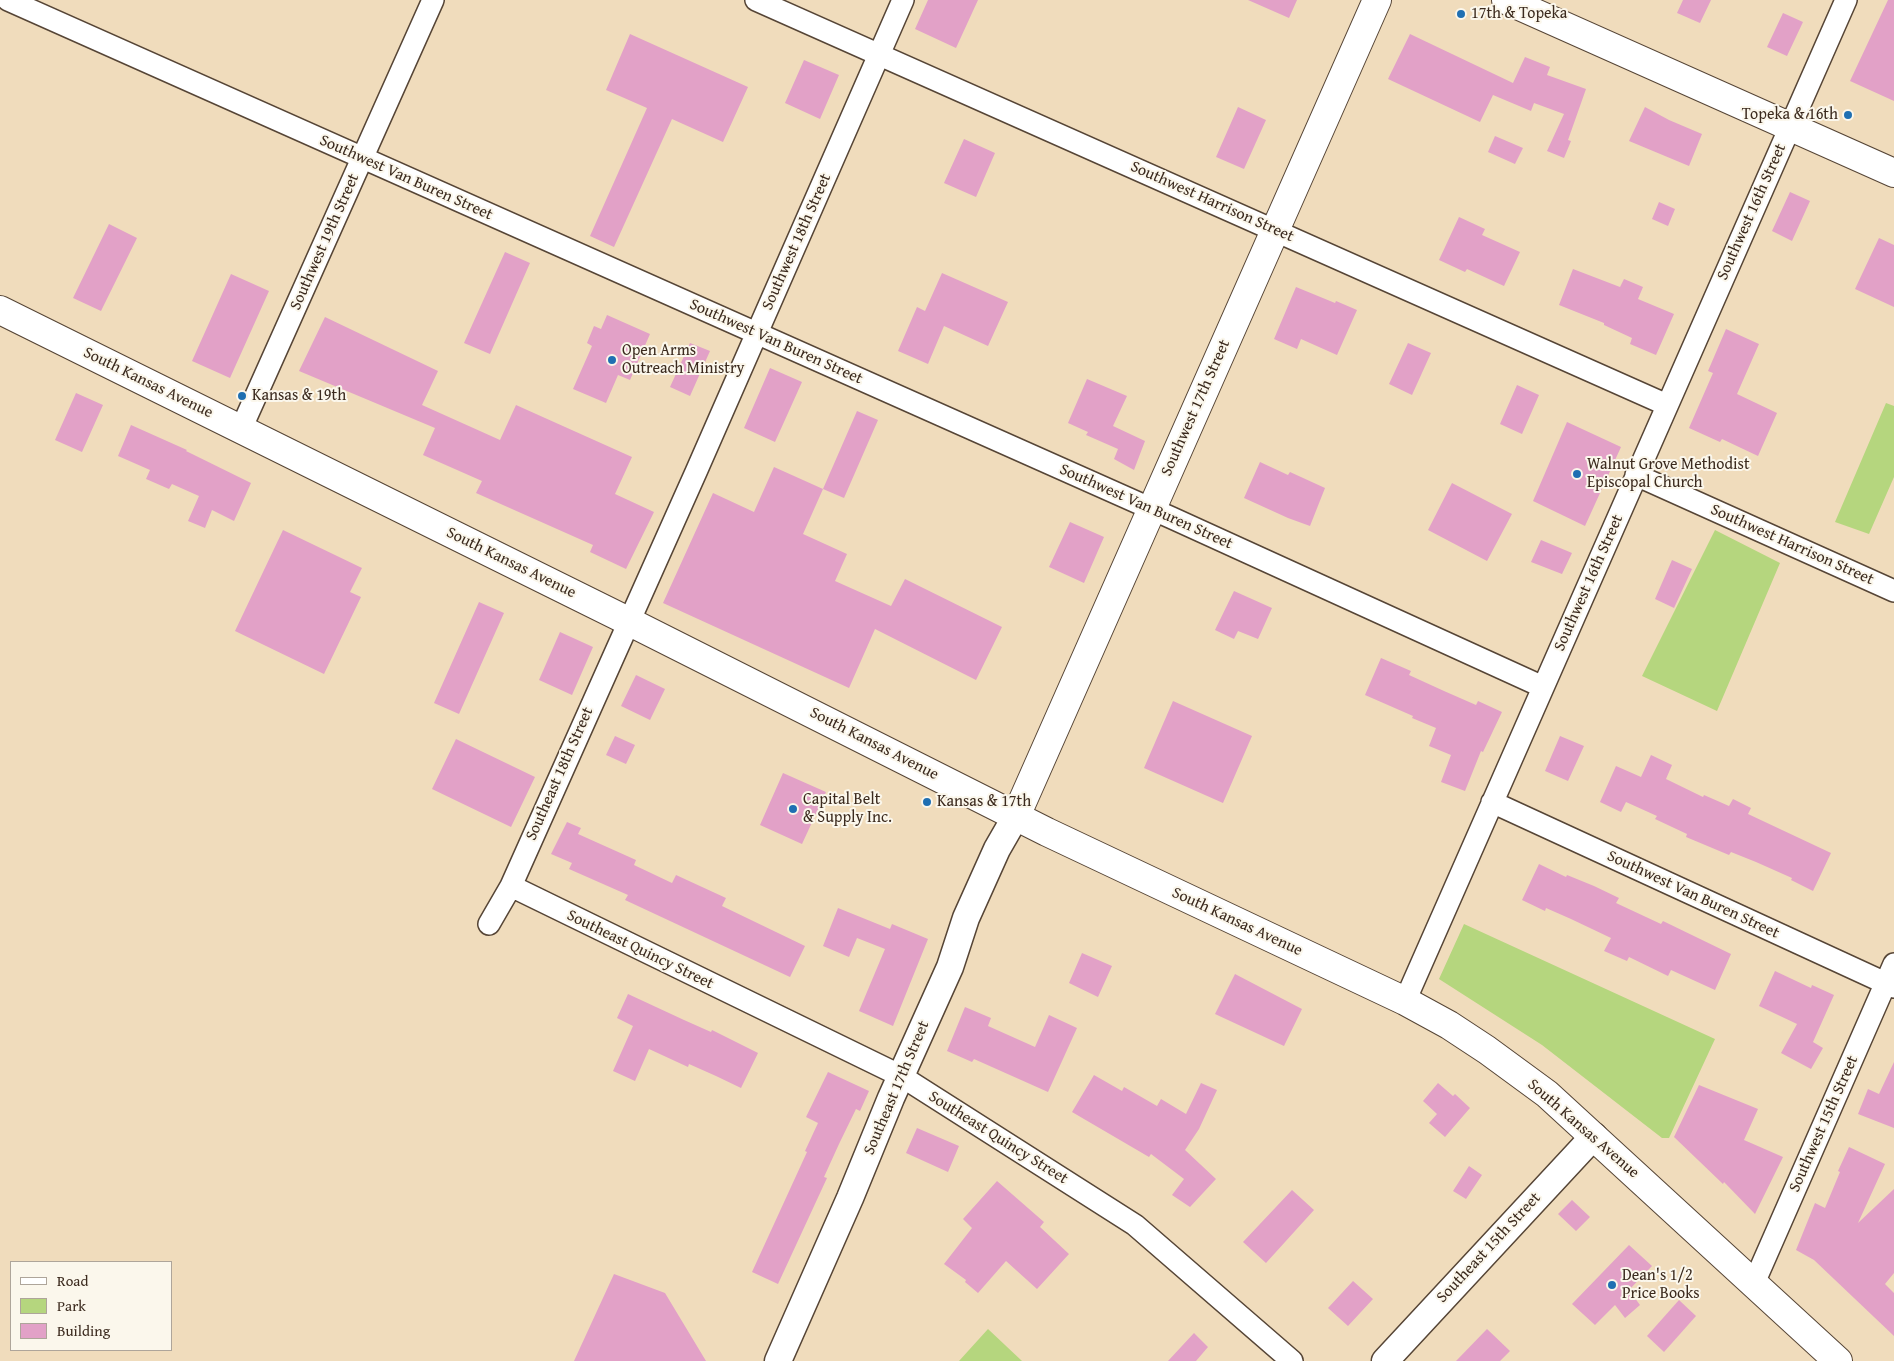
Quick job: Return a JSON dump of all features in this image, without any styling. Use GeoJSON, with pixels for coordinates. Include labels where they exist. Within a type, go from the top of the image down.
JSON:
{"type":"FeatureCollection","features":[{"type":"Feature","properties":{"kind":"main road","name":"Southwest 17th Street"},"geometry":{"type":"LineString","coordinates":[[1016,816],[1377,0]]}},
{"type":"Feature","properties":{"kind":"main road"},"geometry":{"type":"LineString","coordinates":[[1506,0],[1894,173]]}},
{"type":"Feature","properties":{"kind":"main road","name":"South Kansas Avenue"},"geometry":{"type":"LineString","coordinates":[[0,310],[628,621],[1016,816],[1405,1001],[1449,1025],[1547,1094],[1838,1361]]}},
{"type":"Feature","properties":{"kind":"street","name":"Southwest Van Buren Street"},"geometry":{"type":"LineString","coordinates":[[8,0],[1151,509],[1543,687]]}},
{"type":"Feature","properties":{"kind":"street","name":"Southwest 19th Street"},"geometry":{"type":"LineString","coordinates":[[241,429],[433,0]]}},
{"type":"Feature","properties":{"kind":"street","name":"Southwest Harrison Street"},"geometry":{"type":"LineString","coordinates":[[756,0],[1668,405]]}},
{"type":"Feature","properties":{"kind":"street","name":"Southwest 18th Street"},"geometry":{"type":"LineString","coordinates":[[628,621],[903,0]]}},
{"type":"Feature","properties":{"kind":"street","name":"Southwest 16th Street"},"geometry":{"type":"LineString","coordinates":[[1405,1001],[1846,0]]}},
{"type":"Feature","properties":{"kind":"street","name":"Southwest Harrison Street"},"geometry":{"type":"LineString","coordinates":[[1636,475],[1894,591]]}},
{"type":"Feature","properties":{"kind":"street","name":"Southeast 18th Street"},"geometry":{"type":"LineString","coordinates":[[489,924],[511,886],[628,621]]}},
{"type":"Feature","properties":{"kind":"street","name":"Southwest Van Buren Street"},"geometry":{"type":"LineString","coordinates":[[1492,802],[1890,985]]}},
{"type":"Feature","properties":{"kind":"street","name":"Southeast 17th Street"},"geometry":{"type":"LineString","coordinates":[[780,1360],[901,1076],[950,967],[966,918],[997,849],[1016,816]]}},
{"type":"Feature","properties":{"kind":"street","name":"Southeast Quincy Street"},"geometry":{"type":"LineString","coordinates":[[511,886],[901,1076],[1135,1225],[1292,1361]]}},
{"type":"Feature","properties":{"kind":"street","name":"Southwest 15th Street"},"geometry":{"type":"LineString","coordinates":[[1754,1283],[1890,985],[1894,964]]}},
{"type":"Feature","properties":{"kind":"street","name":"Southeast 15th Street"},"geometry":{"type":"LineString","coordinates":[[1385,1361],[1594,1136]]}},
{"type":"Feature","properties":{"kind":"green space"},"geometry":{"type":"Polygon","coordinates":[[[1886,403],[1894,406],[1894,477],[1869,534],[1835,522],[1886,403]]]}},
{"type":"Feature","properties":{"kind":"green space"},"geometry":{"type":"Polygon","coordinates":[[[1715,530],[1780,563],[1717,711],[1642,676],[1715,530]]]}},
{"type":"Feature","properties":{"kind":"green space"},"geometry":{"type":"Polygon","coordinates":[[[1464,924],[1715,1039],[1669,1138],[1662,1138],[1542,1045],[1439,979],[1464,924]]]}},
{"type":"Feature","properties":{"kind":"green space"},"geometry":{"type":"Polygon","coordinates":[[[988,1329],[1022,1361],[959,1361],[988,1329]]]}},
{"type":"Feature","properties":{"kind":"building"},"geometry":{"type":"Polygon","coordinates":[[[928,0],[978,0],[956,48],[915,29],[928,0]]]}},
{"type":"Feature","properties":{"kind":"building"},"geometry":{"type":"Polygon","coordinates":[[[1248,0],[1297,0],[1289,18],[1248,0]]]}},
{"type":"Feature","properties":{"kind":"building"},"geometry":{"type":"Polygon","coordinates":[[[1683,0],[1711,0],[1700,23],[1677,13],[1683,0]]]}},
{"type":"Feature","properties":{"kind":"building"},"geometry":{"type":"Polygon","coordinates":[[[1888,0],[1894,0],[1894,101],[1850,81],[1888,0]]]}},
{"type":"Feature","properties":{"kind":"building"},"geometry":{"type":"Polygon","coordinates":[[[1783,13],[1803,22],[1787,56],[1767,47],[1783,13]]]}},
{"type":"Feature","properties":{"kind":"building"},"geometry":{"type":"Polygon","coordinates":[[[630,34],[748,87],[723,142],[672,119],[614,247],[590,236],[647,108],[606,90],[630,34]]]}},
{"type":"Feature","properties":{"kind":"building"},"geometry":{"type":"Polygon","coordinates":[[[1410,34],[1513,83],[1525,57],[1550,67],[1547,75],[1586,89],[1568,140],[1571,141],[1564,158],[1547,151],[1564,114],[1534,103],[1531,111],[1493,95],[1480,122],[1388,79],[1410,34]]]}},
{"type":"Feature","properties":{"kind":"building"},"geometry":{"type":"Polygon","coordinates":[[[804,60],[839,75],[820,119],[785,103],[804,60]]]}},
{"type":"Feature","properties":{"kind":"building"},"geometry":{"type":"Polygon","coordinates":[[[1238,107],[1266,120],[1244,169],[1216,157],[1238,107]]]}},
{"type":"Feature","properties":{"kind":"building"},"geometry":{"type":"Polygon","coordinates":[[[1645,107],[1702,134],[1689,166],[1629,141],[1645,107]]]}},
{"type":"Feature","properties":{"kind":"building"},"geometry":{"type":"Polygon","coordinates":[[[1495,136],[1523,148],[1515,164],[1488,152],[1495,136]]]}},
{"type":"Feature","properties":{"kind":"building"},"geometry":{"type":"Polygon","coordinates":[[[964,139],[995,153],[976,197],[944,183],[964,139]]]}},
{"type":"Feature","properties":{"kind":"building"},"geometry":{"type":"Polygon","coordinates":[[[1790,192],[1810,201],[1792,241],[1772,231],[1790,192]]]}},
{"type":"Feature","properties":{"kind":"building"},"geometry":{"type":"Polygon","coordinates":[[[1659,202],[1675,209],[1668,226],[1652,219],[1659,202]]]}},
{"type":"Feature","properties":{"kind":"building"},"geometry":{"type":"Polygon","coordinates":[[[1459,217],[1485,229],[1482,235],[1520,252],[1504,286],[1467,269],[1465,272],[1439,260],[1459,217]]]}},
{"type":"Feature","properties":{"kind":"building"},"geometry":{"type":"Polygon","coordinates":[[[109,224],[137,238],[101,311],[73,298],[109,224]]]}},
{"type":"Feature","properties":{"kind":"building"},"geometry":{"type":"Polygon","coordinates":[[[1879,238],[1894,245],[1894,307],[1855,289],[1879,238]]]}},
{"type":"Feature","properties":{"kind":"building"},"geometry":{"type":"Polygon","coordinates":[[[505,252],[530,263],[490,354],[464,343],[505,252]]]}},
{"type":"Feature","properties":{"kind":"building"},"geometry":{"type":"Polygon","coordinates":[[[1573,269],[1620,287],[1624,279],[1643,287],[1638,299],[1674,314],[1656,355],[1630,344],[1632,338],[1604,325],[1604,323],[1559,305],[1573,269]]]}},
{"type":"Feature","properties":{"kind":"building"},"geometry":{"type":"Polygon","coordinates":[[[942,273],[1008,302],[988,346],[944,326],[928,364],[898,351],[917,307],[925,311],[942,273]]]}},
{"type":"Feature","properties":{"kind":"building"},"geometry":{"type":"Polygon","coordinates":[[[231,274],[269,291],[230,378],[192,361],[231,274]]]}},
{"type":"Feature","properties":{"kind":"building"},"geometry":{"type":"Polygon","coordinates":[[[1296,287],[1357,310],[1337,355],[1301,339],[1297,349],[1274,339],[1296,287]]]}},
{"type":"Feature","properties":{"kind":"building","name":"Open Arms Outreach Ministry"},"geometry":{"type":"Polygon","coordinates":[[[607,315],[650,334],[630,380],[618,375],[606,403],[573,389],[592,346],[587,343],[594,326],[601,329],[607,315]]]}},
{"type":"Feature","properties":{"kind":"building"},"geometry":{"type":"Polygon","coordinates":[[[325,317],[438,371],[422,405],[500,440],[516,405],[632,457],[615,494],[654,512],[626,569],[590,552],[593,545],[476,493],[482,481],[423,455],[435,428],[299,371],[325,317]]]}},
{"type":"Feature","properties":{"kind":"building"},"geometry":{"type":"Polygon","coordinates":[[[1726,329],[1759,344],[1737,394],[1777,413],[1758,456],[1722,439],[1720,442],[1689,428],[1713,373],[1708,371],[1726,329]]]}},
{"type":"Feature","properties":{"kind":"building"},"geometry":{"type":"Polygon","coordinates":[[[690,343],[710,351],[690,396],[670,387],[690,343]]]}},
{"type":"Feature","properties":{"kind":"building"},"geometry":{"type":"Polygon","coordinates":[[[1408,343],[1431,353],[1412,395],[1389,384],[1408,343]]]}},
{"type":"Feature","properties":{"kind":"building"},"geometry":{"type":"Polygon","coordinates":[[[770,368],[802,382],[775,442],[744,428],[770,368]]]}},
{"type":"Feature","properties":{"kind":"building"},"geometry":{"type":"Polygon","coordinates":[[[1087,379],[1127,396],[1113,426],[1145,441],[1134,470],[1114,459],[1118,449],[1086,435],[1088,432],[1068,423],[1087,379]]]}},
{"type":"Feature","properties":{"kind":"building"},"geometry":{"type":"Polygon","coordinates":[[[1517,385],[1539,395],[1522,434],[1500,424],[1517,385]]]}},
{"type":"Feature","properties":{"kind":"building"},"geometry":{"type":"Polygon","coordinates":[[[76,393],[103,405],[82,452],[55,440],[76,393]]]}},
{"type":"Feature","properties":{"kind":"building"},"geometry":{"type":"Polygon","coordinates":[[[857,411],[878,420],[844,498],[823,489],[857,411]]]}},
{"type":"Feature","properties":{"kind":"building","name":"Walnut Grove Methodist Episcopal Church"},"geometry":{"type":"Polygon","coordinates":[[[1567,422],[1621,447],[1585,526],[1533,501],[1567,422]]]}},
{"type":"Feature","properties":{"kind":"building"},"geometry":{"type":"Polygon","coordinates":[[[131,425],[187,450],[251,483],[234,521],[212,510],[205,528],[188,521],[199,496],[172,484],[169,489],[146,479],[150,470],[118,456],[131,425]]]}},
{"type":"Feature","properties":{"kind":"building"},"geometry":{"type":"Polygon","coordinates":[[[1260,462],[1288,475],[1290,472],[1325,488],[1310,526],[1244,498],[1260,462]]]}},
{"type":"Feature","properties":{"kind":"building"},"geometry":{"type":"Polygon","coordinates":[[[774,467],[823,489],[803,534],[847,554],[835,581],[891,606],[905,579],[1002,627],[976,680],[875,629],[849,688],[663,603],[713,493],[754,512],[774,467]]]}},
{"type":"Feature","properties":{"kind":"building"},"geometry":{"type":"Polygon","coordinates":[[[1452,483],[1512,514],[1487,561],[1428,530],[1452,483]]]}},
{"type":"Feature","properties":{"kind":"building"},"geometry":{"type":"Polygon","coordinates":[[[1070,522],[1104,537],[1084,583],[1049,567],[1070,522]]]}},
{"type":"Feature","properties":{"kind":"building"},"geometry":{"type":"Polygon","coordinates":[[[283,530],[362,568],[350,592],[361,597],[324,674],[235,631],[283,530]]]}},
{"type":"Feature","properties":{"kind":"building"},"geometry":{"type":"Polygon","coordinates":[[[1541,540],[1572,553],[1562,574],[1531,562],[1541,540]]]}},
{"type":"Feature","properties":{"kind":"building"},"geometry":{"type":"Polygon","coordinates":[[[1672,560],[1692,569],[1674,608],[1655,599],[1672,560]]]}},
{"type":"Feature","properties":{"kind":"building"},"geometry":{"type":"Polygon","coordinates":[[[1234,591],[1272,608],[1258,639],[1238,631],[1234,639],[1215,630],[1234,591]]]}},
{"type":"Feature","properties":{"kind":"building"},"geometry":{"type":"Polygon","coordinates":[[[479,602],[504,613],[459,714],[434,703],[479,602]]]}},
{"type":"Feature","properties":{"kind":"building"},"geometry":{"type":"Polygon","coordinates":[[[560,632],[593,647],[572,695],[539,680],[560,632]]]}},
{"type":"Feature","properties":{"kind":"building"},"geometry":{"type":"Polygon","coordinates":[[[1381,658],[1411,671],[1409,675],[1444,691],[1476,705],[1478,701],[1502,712],[1483,752],[1481,751],[1465,791],[1441,782],[1451,755],[1429,746],[1436,728],[1365,695],[1381,658]]]}},
{"type":"Feature","properties":{"kind":"building"},"geometry":{"type":"Polygon","coordinates":[[[636,675],[665,689],[650,720],[621,706],[636,675]]]}},
{"type":"Feature","properties":{"kind":"building"},"geometry":{"type":"Polygon","coordinates":[[[1173,701],[1252,736],[1223,803],[1144,768],[1173,701]]]}},
{"type":"Feature","properties":{"kind":"building"},"geometry":{"type":"Polygon","coordinates":[[[615,736],[635,745],[626,764],[606,755],[615,736]]]}},
{"type":"Feature","properties":{"kind":"building"},"geometry":{"type":"Polygon","coordinates":[[[1560,736],[1584,746],[1568,781],[1545,771],[1560,736]]]}},
{"type":"Feature","properties":{"kind":"building"},"geometry":{"type":"Polygon","coordinates":[[[456,739],[535,777],[511,827],[432,789],[456,739]]]}},
{"type":"Feature","properties":{"kind":"building"},"geometry":{"type":"Polygon","coordinates":[[[1651,755],[1672,765],[1666,779],[1703,797],[1704,795],[1729,806],[1733,799],[1751,808],[1748,814],[1831,853],[1813,891],[1791,880],[1792,878],[1756,862],[1731,852],[1729,855],[1686,837],[1687,834],[1655,819],[1657,816],[1626,802],[1621,812],[1600,802],[1616,766],[1641,777],[1651,755]]]}},
{"type":"Feature","properties":{"kind":"building","name":"Capital Belt & Supply Inc."},"geometry":{"type":"Polygon","coordinates":[[[783,773],[826,792],[802,844],[760,825],[783,773]]]}},
{"type":"Feature","properties":{"kind":"building"},"geometry":{"type":"Polygon","coordinates":[[[567,822],[581,828],[578,834],[636,860],[634,865],[672,883],[676,875],[726,898],[722,906],[805,946],[790,977],[625,900],[628,895],[569,869],[572,863],[551,854],[567,822]]]}},
{"type":"Feature","properties":{"kind":"building"},"geometry":{"type":"Polygon","coordinates":[[[1539,864],[1566,877],[1567,875],[1594,886],[1619,898],[1616,903],[1661,924],[1663,921],[1731,954],[1715,990],[1671,970],[1668,976],[1629,957],[1627,961],[1604,951],[1611,938],[1546,908],[1545,911],[1522,900],[1539,864]]]}},
{"type":"Feature","properties":{"kind":"building"},"geometry":{"type":"Polygon","coordinates":[[[838,908],[890,929],[892,924],[928,939],[893,1026],[859,1011],[885,949],[857,938],[849,957],[823,946],[838,908]]]}},
{"type":"Feature","properties":{"kind":"building"},"geometry":{"type":"Polygon","coordinates":[[[1082,953],[1112,966],[1098,997],[1069,983],[1082,953]]]}},
{"type":"Feature","properties":{"kind":"building"},"geometry":{"type":"Polygon","coordinates":[[[1775,971],[1811,988],[1812,985],[1834,995],[1813,1042],[1823,1048],[1811,1069],[1781,1053],[1797,1024],[1759,1006],[1775,971]]]}},
{"type":"Feature","properties":{"kind":"building"},"geometry":{"type":"Polygon","coordinates":[[[1235,974],[1302,1009],[1284,1046],[1215,1014],[1235,974]]]}},
{"type":"Feature","properties":{"kind":"building"},"geometry":{"type":"Polygon","coordinates":[[[628,994],[711,1032],[712,1030],[758,1053],[741,1088],[689,1064],[688,1067],[649,1049],[635,1081],[613,1071],[633,1026],[617,1018],[628,994]]]}},
{"type":"Feature","properties":{"kind":"building"},"geometry":{"type":"Polygon","coordinates":[[[965,1007],[991,1018],[988,1026],[1035,1047],[1049,1015],[1077,1028],[1048,1092],[974,1059],[972,1062],[947,1051],[965,1007]]]}},
{"type":"Feature","properties":{"kind":"building"},"geometry":{"type":"Polygon","coordinates":[[[1894,1062],[1894,1128],[1858,1114],[1868,1089],[1879,1094],[1894,1062]]]}},
{"type":"Feature","properties":{"kind":"building"},"geometry":{"type":"Polygon","coordinates":[[[828,1072],[869,1091],[860,1111],[856,1109],[839,1144],[824,1177],[827,1178],[778,1284],[752,1272],[807,1152],[805,1151],[818,1123],[806,1117],[828,1072]]]}},
{"type":"Feature","properties":{"kind":"building"},"geometry":{"type":"Polygon","coordinates":[[[1094,1075],[1122,1091],[1124,1087],[1157,1106],[1161,1099],[1186,1114],[1201,1083],[1217,1090],[1199,1129],[1185,1150],[1216,1179],[1190,1207],[1172,1195],[1184,1179],[1151,1154],[1149,1157],[1072,1112],[1094,1075]]]}},
{"type":"Feature","properties":{"kind":"building"},"geometry":{"type":"Polygon","coordinates":[[[1438,1083],[1453,1096],[1455,1094],[1470,1108],[1445,1137],[1429,1123],[1437,1114],[1423,1101],[1438,1083]]]}},
{"type":"Feature","properties":{"kind":"building"},"geometry":{"type":"Polygon","coordinates":[[[1699,1085],[1758,1109],[1744,1140],[1783,1157],[1755,1214],[1724,1182],[1723,1184],[1674,1137],[1699,1085]]]}},
{"type":"Feature","properties":{"kind":"building"},"geometry":{"type":"Polygon","coordinates":[[[917,1128],[959,1146],[948,1172],[906,1153],[917,1128]]]}},
{"type":"Feature","properties":{"kind":"building"},"geometry":{"type":"Polygon","coordinates":[[[1849,1147],[1885,1164],[1858,1223],[1894,1189],[1894,1273],[1885,1284],[1894,1293],[1894,1336],[1814,1260],[1796,1250],[1815,1203],[1825,1208],[1849,1147]]]}},
{"type":"Feature","properties":{"kind":"building"},"geometry":{"type":"Polygon","coordinates":[[[1469,1166],[1482,1175],[1466,1199],[1453,1191],[1469,1166]]]}},
{"type":"Feature","properties":{"kind":"building"},"geometry":{"type":"Polygon","coordinates":[[[997,1181],[1044,1222],[1040,1227],[1069,1254],[1037,1289],[1006,1261],[978,1293],[965,1282],[966,1280],[944,1264],[972,1228],[963,1219],[997,1181]]]}},
{"type":"Feature","properties":{"kind":"building"},"geometry":{"type":"Polygon","coordinates":[[[1292,1190],[1314,1210],[1266,1263],[1243,1242],[1292,1190]]]}},
{"type":"Feature","properties":{"kind":"building"},"geometry":{"type":"Polygon","coordinates":[[[1572,1200],[1590,1217],[1576,1231],[1558,1214],[1572,1200]]]}},
{"type":"Feature","properties":{"kind":"building","name":"Dean's 1/2 Price Books"},"geometry":{"type":"Polygon","coordinates":[[[1629,1245],[1652,1266],[1629,1290],[1640,1305],[1625,1318],[1615,1305],[1595,1325],[1572,1304],[1629,1245]]]}},
{"type":"Feature","properties":{"kind":"building"},"geometry":{"type":"Polygon","coordinates":[[[614,1274],[665,1293],[706,1361],[574,1361],[614,1274]]]}},
{"type":"Feature","properties":{"kind":"building"},"geometry":{"type":"Polygon","coordinates":[[[1353,1281],[1373,1299],[1348,1326],[1328,1308],[1353,1281]]]}},
{"type":"Feature","properties":{"kind":"building"},"geometry":{"type":"Polygon","coordinates":[[[1679,1300],[1696,1316],[1664,1352],[1647,1336],[1679,1300]]]}},
{"type":"Feature","properties":{"kind":"building"},"geometry":{"type":"Polygon","coordinates":[[[1487,1329],[1510,1351],[1500,1361],[1456,1361],[1487,1329]]]}},
{"type":"Feature","properties":{"kind":"building"},"geometry":{"type":"Polygon","coordinates":[[[1194,1333],[1208,1347],[1196,1361],[1168,1361],[1194,1333]]]}},
{"type":"Feature","properties":{"kind":"place","name":"17th & Topeka"},"geometry":{"type":"Point","coordinates":[1461,14]}},
{"type":"Feature","properties":{"kind":"place","name":"Topeka & 16th"},"geometry":{"type":"Point","coordinates":[1848,115]}},
{"type":"Feature","properties":{"kind":"place","name":"Open Arms Outreach Ministry"},"geometry":{"type":"Point","coordinates":[612,360]}},
{"type":"Feature","properties":{"kind":"place","name":"Kansas & 19th"},"geometry":{"type":"Point","coordinates":[242,396]}},
{"type":"Feature","properties":{"kind":"place","name":"Walnut Grove Methodist Episcopal Church"},"geometry":{"type":"Point","coordinates":[1577,474]}},
{"type":"Feature","properties":{"kind":"place","name":"Kansas & 17th"},"geometry":{"type":"Point","coordinates":[927,802]}},
{"type":"Feature","properties":{"kind":"place","name":"Capital Belt & Supply Inc."},"geometry":{"type":"Point","coordinates":[793,809]}},
{"type":"Feature","properties":{"kind":"place","name":"Dean's 1/2 Price Books"},"geometry":{"type":"Point","coordinates":[1612,1285]}}]}
